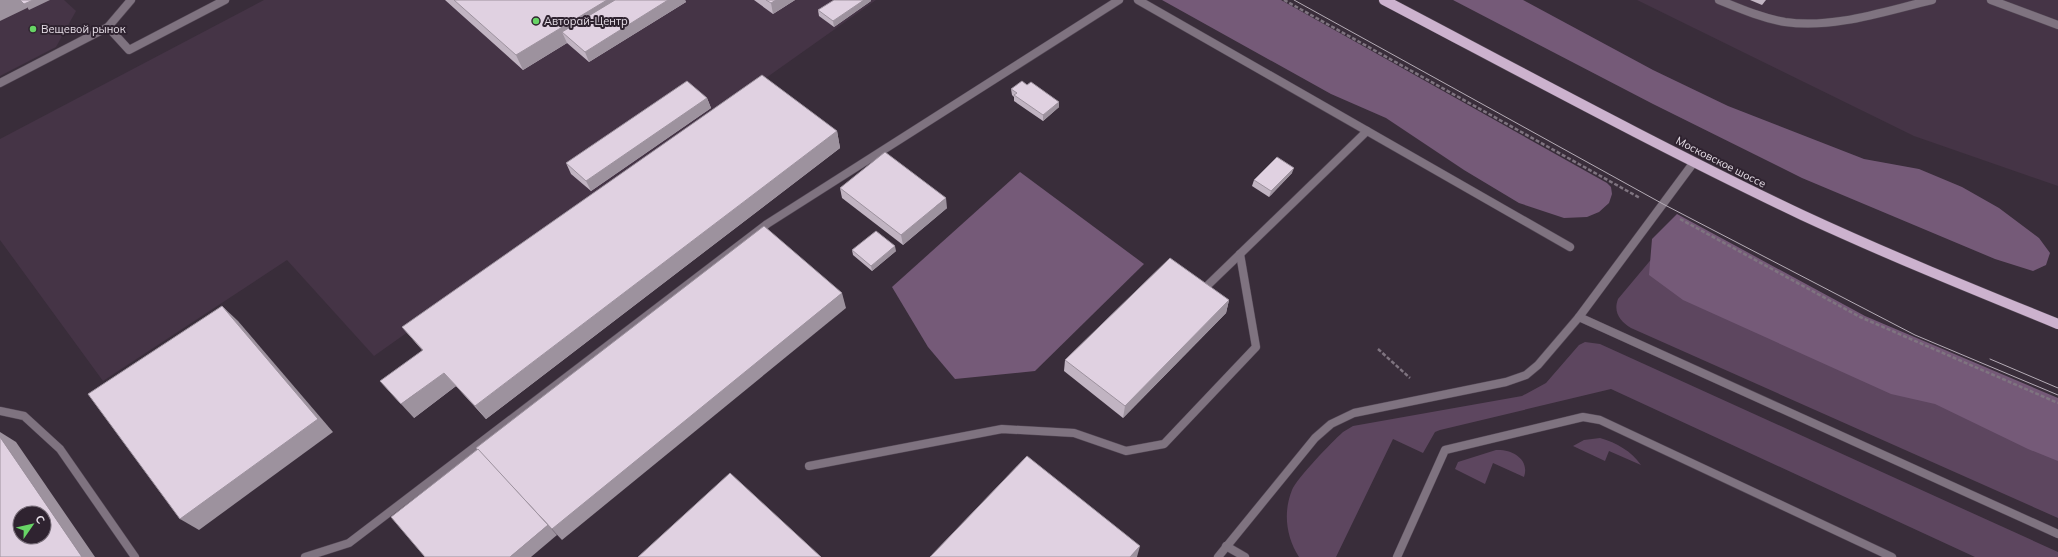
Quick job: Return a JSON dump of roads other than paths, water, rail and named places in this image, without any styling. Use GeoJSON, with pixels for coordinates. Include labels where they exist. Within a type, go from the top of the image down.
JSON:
{"type":"FeatureCollection","features":[{"type":"Feature","properties":{"kind":"main road","name":"Московское шоссе"},"geometry":{"type":"LineString","coordinates":[[1384,0],[1694,162],[1802,215],[1924,270],[2058,324]]}},
{"type":"Feature","properties":{"kind":"lane"},"geometry":{"type":"LineString","coordinates":[[0,83],[108,27],[131,0]]}},
{"type":"Feature","properties":{"kind":"lane"},"geometry":{"type":"LineString","coordinates":[[108,27],[129,50],[225,0]]}},
{"type":"Feature","properties":{"kind":"lane"},"geometry":{"type":"LineString","coordinates":[[305,557],[349,542],[767,224],[1119,0]]}},
{"type":"Feature","properties":{"kind":"lane"},"geometry":{"type":"LineString","coordinates":[[1138,0],[1570,247]]}},
{"type":"Feature","properties":{"kind":"lane"},"geometry":{"type":"LineString","coordinates":[[1719,0],[1765,17],[1797,23],[1844,20],[1932,0]]}},
{"type":"Feature","properties":{"kind":"lane"},"geometry":{"type":"LineString","coordinates":[[1991,0],[2058,25]]}},
{"type":"Feature","properties":{"kind":"lane"},"geometry":{"type":"LineString","coordinates":[[1208,285],[1367,131]]}},
{"type":"Feature","properties":{"kind":"lane"},"geometry":{"type":"LineString","coordinates":[[1218,557],[1315,438],[1331,424],[1354,413],[1506,382],[1526,375],[1556,346],[1579,317],[1694,162]]}},
{"type":"Feature","properties":{"kind":"lane"},"geometry":{"type":"LineString","coordinates":[[809,466],[1002,428],[1074,433],[1126,451],[1164,444],[1256,347],[1240,254]]}},
{"type":"Feature","properties":{"kind":"lane"},"geometry":{"type":"LineString","coordinates":[[1579,317],[2058,534]]}},
{"type":"Feature","properties":{"kind":"lane"},"geometry":{"type":"LineString","coordinates":[[0,411],[24,416],[60,449],[135,557]]}},
{"type":"Feature","properties":{"kind":"lane"},"geometry":{"type":"LineString","coordinates":[[1397,557],[1445,450],[1583,417],[1600,420],[1892,557]]}},
{"type":"Feature","properties":{"kind":"lane"},"geometry":{"type":"LineString","coordinates":[[1226,546],[1245,557]]}},
{"type":"Feature","properties":{"kind":"tram line"},"geometry":{"type":"LineString","coordinates":[[1294,0],[1663,204],[1915,335],[2058,395]]}},
{"type":"Feature","properties":{"kind":"tram line"},"geometry":{"type":"LineString","coordinates":[[1990,359],[2058,388]]}},
{"type":"Feature","properties":{"kind":"place","name":"Авторай-Центр"},"geometry":{"type":"Point","coordinates":[536,21]}},
{"type":"Feature","properties":{"kind":"place","name":"Вещевой рынок"},"geometry":{"type":"Point","coordinates":[33,29]}}]}
